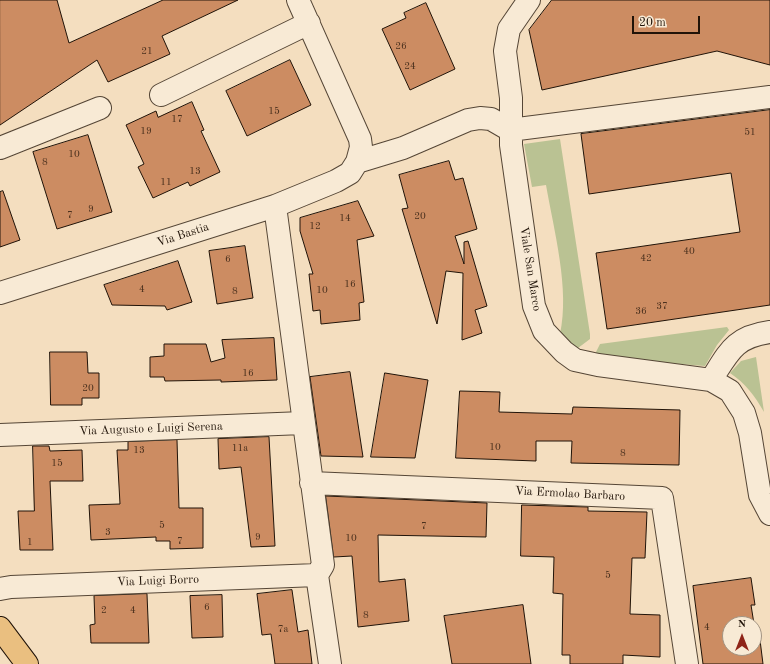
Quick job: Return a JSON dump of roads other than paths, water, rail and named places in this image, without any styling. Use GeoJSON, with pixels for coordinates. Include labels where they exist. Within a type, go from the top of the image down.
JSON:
{"type":"FeatureCollection","features":[{"type":"Feature","properties":{"kind":"main road"},"geometry":{"type":"LineString","coordinates":[[0,628],[27,664]]}},
{"type":"Feature","properties":{"kind":"street"},"geometry":{"type":"LineString","coordinates":[[298,0],[358,132],[361,147],[357,162]]}},
{"type":"Feature","properties":{"kind":"street","name":"Viale San Marco"},"geometry":{"type":"LineString","coordinates":[[529,0],[509,29],[506,40],[506,61],[511,98],[510,130],[534,306],[544,331],[564,352],[575,360],[598,365],[711,380],[730,391],[744,413],[750,433],[760,495],[770,514]]}},
{"type":"Feature","properties":{"kind":"street"},"geometry":{"type":"LineString","coordinates":[[161,95],[309,23]]}},
{"type":"Feature","properties":{"kind":"street"},"geometry":{"type":"LineString","coordinates":[[357,162],[403,148],[468,120],[480,118],[491,119],[510,130],[770,97]]}},
{"type":"Feature","properties":{"kind":"street"},"geometry":{"type":"LineString","coordinates":[[0,148],[100,108]]}},
{"type":"Feature","properties":{"kind":"street","name":"Via Bastia"},"geometry":{"type":"LineString","coordinates":[[0,293],[275,206],[345,177],[357,162]]}},
{"type":"Feature","properties":{"kind":"street"},"geometry":{"type":"LineString","coordinates":[[275,206],[323,565],[317,575],[330,664]]}},
{"type":"Feature","properties":{"kind":"street"},"geometry":{"type":"LineString","coordinates":[[711,380],[732,347],[756,334],[770,332]]}},
{"type":"Feature","properties":{"kind":"street","name":"Via Augusto e Luigi Serena"},"geometry":{"type":"LineString","coordinates":[[0,435],[303,423]]}},
{"type":"Feature","properties":{"kind":"street","name":"Via Ermolao Barbaro"},"geometry":{"type":"LineString","coordinates":[[311,483],[662,498],[687,664]]}},
{"type":"Feature","properties":{"kind":"street","name":"Via Luigi Borro"},"geometry":{"type":"LineString","coordinates":[[0,589],[11,587],[317,575]]}}]}
